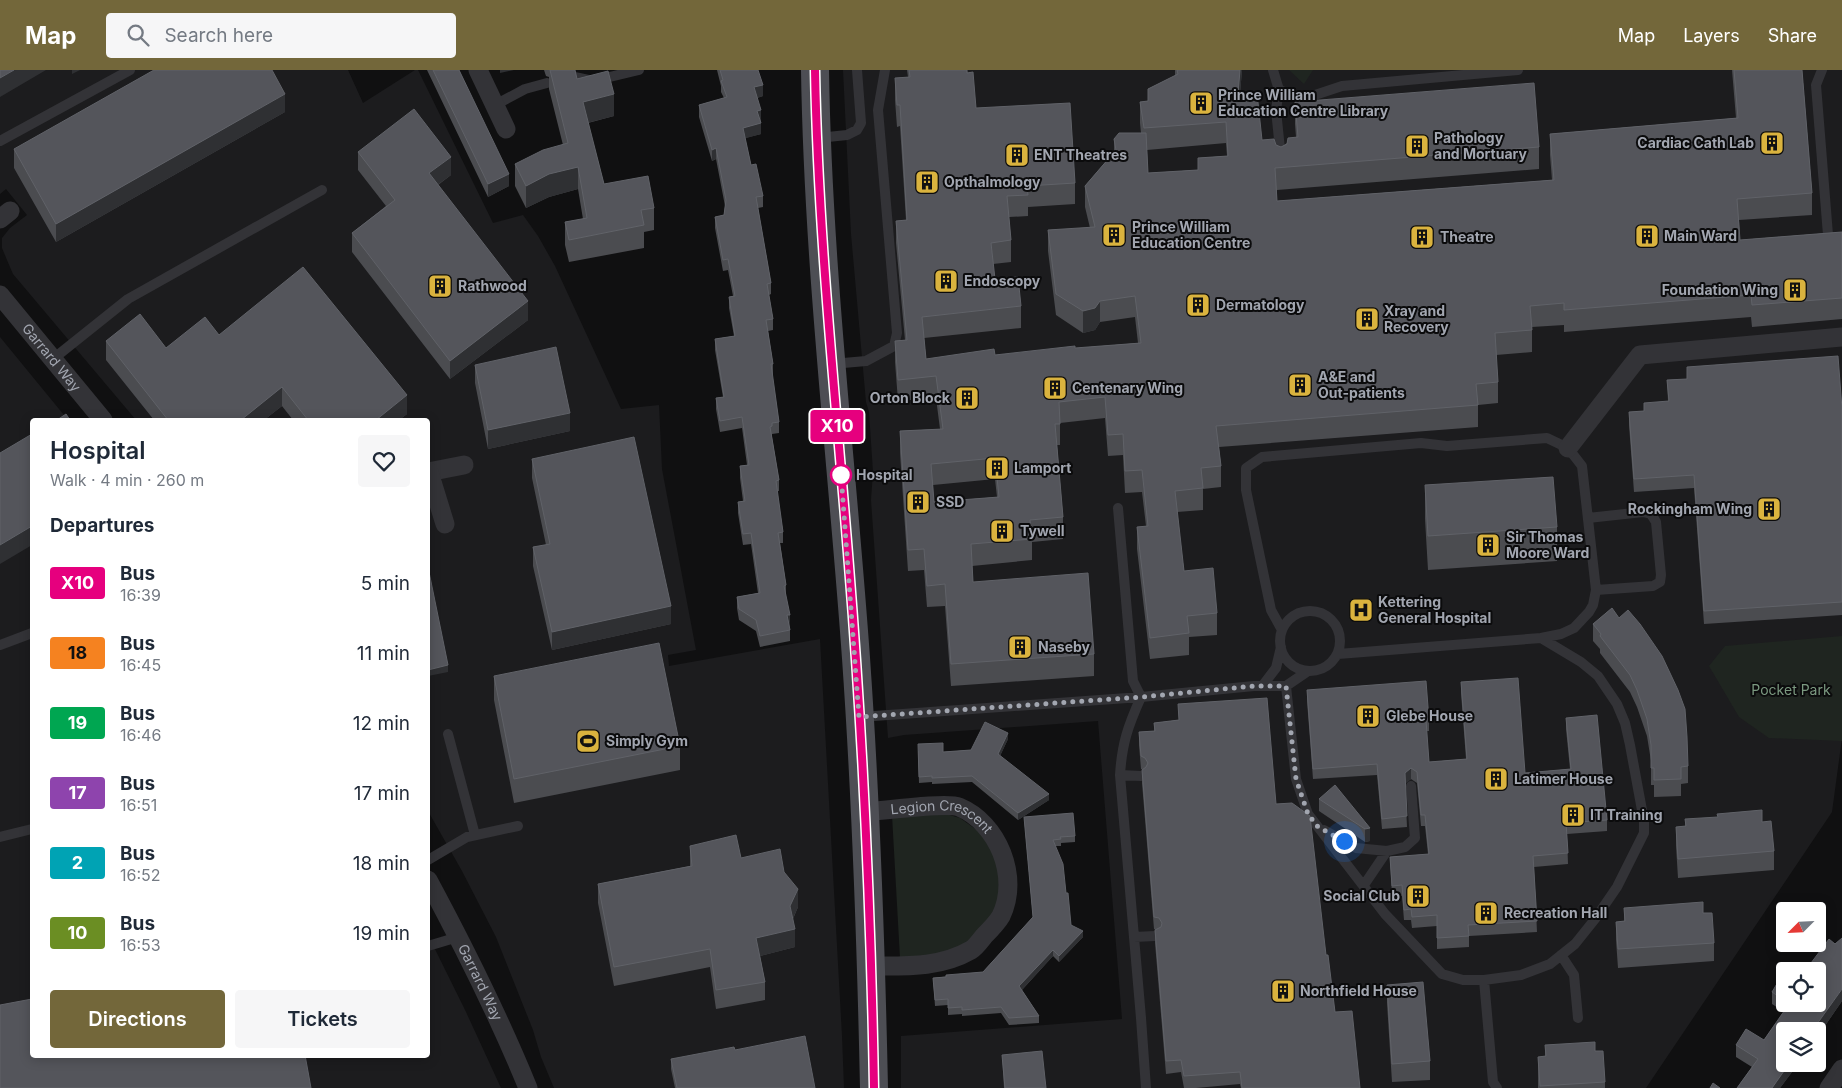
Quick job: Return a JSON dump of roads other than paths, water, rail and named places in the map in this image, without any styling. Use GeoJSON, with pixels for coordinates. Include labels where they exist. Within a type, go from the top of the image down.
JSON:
{"type":"FeatureCollection","features":[{"type":"Feature","properties":{"kind":"main road"},"geometry":{"type":"LineString","coordinates":[[815,70],[816,138],[831,364],[849,563],[859,717],[871,966],[874,1088]]}},
{"type":"Feature","properties":{"kind":"street"},"geometry":{"type":"LineString","coordinates":[[478,70],[506,129]]}},
{"type":"Feature","properties":{"kind":"street","name":"Garrard Way"},"geometry":{"type":"LineString","coordinates":[[0,295],[101,418]]}},
{"type":"Feature","properties":{"kind":"street"},"geometry":{"type":"LineString","coordinates":[[1568,448],[1640,355],[1842,337]]}},
{"type":"Feature","properties":{"kind":"street"},"geometry":{"type":"LineString","coordinates":[[430,472],[464,465]]}},
{"type":"Feature","properties":{"kind":"street"},"geometry":{"type":"LineString","coordinates":[[430,478],[445,524]]}},
{"type":"Feature","properties":{"kind":"street","name":"Legion Crescent"},"geometry":{"type":"LineString","coordinates":[[864,812],[957,806],[981,819],[995,838],[1005,863],[1008,891],[1001,915],[972,949],[930,965],[871,966]]}},
{"type":"Feature","properties":{"kind":"street","name":"Garrard Way"},"geometry":{"type":"LineString","coordinates":[[430,884],[496,1015],[528,1088]]}},
{"type":"Feature","properties":{"kind":"street"},"geometry":{"type":"LineString","coordinates":[[1829,1088],[1842,1069]]}},
{"type":"Feature","properties":{"kind":"lane"},"geometry":{"type":"LineString","coordinates":[[0,141],[130,70]]}},
{"type":"Feature","properties":{"kind":"lane"},"geometry":{"type":"LineString","coordinates":[[570,76],[592,81],[639,70]]}},
{"type":"Feature","properties":{"kind":"lane"},"geometry":{"type":"LineString","coordinates":[[816,138],[847,134],[857,130],[861,123],[857,70]]}},
{"type":"Feature","properties":{"kind":"lane"},"geometry":{"type":"LineString","coordinates":[[831,364],[866,361],[894,346],[897,334],[878,110],[885,70]]}},
{"type":"Feature","properties":{"kind":"lane"},"geometry":{"type":"LineString","coordinates":[[1273,70],[1280,90],[1276,110],[1281,162]]}},
{"type":"Feature","properties":{"kind":"lane"},"geometry":{"type":"LineString","coordinates":[[1280,90],[1303,99],[1342,86],[1518,70]]}},
{"type":"Feature","properties":{"kind":"lane"},"geometry":{"type":"LineString","coordinates":[[1822,70],[1816,84],[1828,235]]}},
{"type":"Feature","properties":{"kind":"lane"},"geometry":{"type":"LineString","coordinates":[[495,105],[525,89],[548,83]]}},
{"type":"Feature","properties":{"kind":"lane"},"geometry":{"type":"LineString","coordinates":[[53,359],[128,299],[322,190]]}},
{"type":"Feature","properties":{"kind":"lane"},"geometry":{"type":"LineString","coordinates":[[1282,630],[1271,610],[1246,490],[1246,468],[1262,457],[1421,443],[1447,446],[1547,438],[1568,448],[1582,466],[1596,590],[1589,612],[1574,628],[1561,634],[1541,638],[1338,654]]}},
{"type":"Feature","properties":{"kind":"lane"},"geometry":{"type":"LineString","coordinates":[[1118,508],[1133,681],[1141,697]]}},
{"type":"Feature","properties":{"kind":"lane"},"geometry":{"type":"LineString","coordinates":[[1588,518],[1643,512],[1651,514],[1656,522],[1660,582],[1653,586],[1596,590]]}},
{"type":"Feature","properties":{"kind":"lane"},"geometry":{"type":"LineString","coordinates":[[1310,610],[1320,612],[1329,617],[1336,624],[1340,634],[1338,654],[1326,667],[1317,670],[1299,669],[1291,664],[1284,656],[1281,647],[1280,638],[1286,622],[1293,616],[1310,610]]}},
{"type":"Feature","properties":{"kind":"lane"},"geometry":{"type":"LineString","coordinates":[[0,645],[30,634]]}},
{"type":"Feature","properties":{"kind":"lane"},"geometry":{"type":"LineString","coordinates":[[1286,686],[1296,779],[1308,814],[1385,914],[1442,974],[1463,980],[1484,980],[1521,975],[1550,964],[1575,944],[1617,887],[1644,834],[1644,821],[1630,745],[1625,723],[1617,704],[1598,676],[1581,662],[1541,638]]}},
{"type":"Feature","properties":{"kind":"lane"},"geometry":{"type":"LineString","coordinates":[[1263,685],[1276,668],[1281,647]]}},
{"type":"Feature","properties":{"kind":"lane"},"geometry":{"type":"LineString","coordinates":[[859,717],[1141,697],[1263,685],[1286,686],[1308,671]]}},
{"type":"Feature","properties":{"kind":"lane"},"geometry":{"type":"LineString","coordinates":[[1141,697],[1129,723],[1122,749],[1120,775],[1146,1088]]}},
{"type":"Feature","properties":{"kind":"lane"},"geometry":{"type":"LineString","coordinates":[[448,734],[476,835]]}},
{"type":"Feature","properties":{"kind":"lane"},"geometry":{"type":"LineString","coordinates":[[1120,775],[1142,776]]}},
{"type":"Feature","properties":{"kind":"lane"},"geometry":{"type":"LineString","coordinates":[[1318,827],[1356,848],[1387,851],[1405,847],[1415,838],[1411,786]]}},
{"type":"Feature","properties":{"kind":"lane"},"geometry":{"type":"LineString","coordinates":[[430,859],[467,837],[518,826]]}},
{"type":"Feature","properties":{"kind":"lane"},"geometry":{"type":"LineString","coordinates":[[0,837],[30,830]]}},
{"type":"Feature","properties":{"kind":"lane"},"geometry":{"type":"LineString","coordinates":[[1364,885],[1387,851]]}},
{"type":"Feature","properties":{"kind":"lane"},"geometry":{"type":"LineString","coordinates":[[1134,938],[1155,936]]}},
{"type":"Feature","properties":{"kind":"lane"},"geometry":{"type":"LineString","coordinates":[[430,945],[458,937]]}},
{"type":"Feature","properties":{"kind":"lane"},"geometry":{"type":"LineString","coordinates":[[1561,955],[1574,975],[1578,1018]]}},
{"type":"Feature","properties":{"kind":"lane"},"geometry":{"type":"LineString","coordinates":[[1484,980],[1494,1082],[1497,1088]]}},
{"type":"Feature","properties":{"kind":"place","name":"Prince William Education Centre Library"},"geometry":{"type":"Point","coordinates":[1201,103]}},
{"type":"Feature","properties":{"kind":"place","name":"Cardiac Cath Lab"},"geometry":{"type":"Point","coordinates":[1772,143]}},
{"type":"Feature","properties":{"kind":"place","name":"Pathology and Mortuary"},"geometry":{"type":"Point","coordinates":[1417,146]}},
{"type":"Feature","properties":{"kind":"place","name":"ENT Theatres"},"geometry":{"type":"Point","coordinates":[1017,155]}},
{"type":"Feature","properties":{"kind":"place","name":"Opthalmology"},"geometry":{"type":"Point","coordinates":[927,182]}},
{"type":"Feature","properties":{"kind":"place","name":"Prince William Education Centre"},"geometry":{"type":"Point","coordinates":[1114,235]}},
{"type":"Feature","properties":{"kind":"place","name":"Main Ward"},"geometry":{"type":"Point","coordinates":[1647,236]}},
{"type":"Feature","properties":{"kind":"place","name":"Theatre"},"geometry":{"type":"Point","coordinates":[1422,237]}},
{"type":"Feature","properties":{"kind":"place","name":"Endoscopy"},"geometry":{"type":"Point","coordinates":[946,281]}},
{"type":"Feature","properties":{"kind":"place","name":"Rathwood"},"geometry":{"type":"Point","coordinates":[440,286]}},
{"type":"Feature","properties":{"kind":"place","name":"Foundation Wing"},"geometry":{"type":"Point","coordinates":[1795,290]}},
{"type":"Feature","properties":{"kind":"place","name":"Dermatology"},"geometry":{"type":"Point","coordinates":[1198,305]}},
{"type":"Feature","properties":{"kind":"place","name":"Xray and Recovery"},"geometry":{"type":"Point","coordinates":[1367,319]}},
{"type":"Feature","properties":{"kind":"place","name":"A&E and Out-patients"},"geometry":{"type":"Point","coordinates":[1300,385]}},
{"type":"Feature","properties":{"kind":"place","name":"Centenary Wing"},"geometry":{"type":"Point","coordinates":[1055,388]}},
{"type":"Feature","properties":{"kind":"place","name":"Orton Block"},"geometry":{"type":"Point","coordinates":[967,398]}},
{"type":"Feature","properties":{"kind":"place","name":"Lamport"},"geometry":{"type":"Point","coordinates":[997,468]}},
{"type":"Feature","properties":{"kind":"place","name":"Hospital"},"geometry":{"type":"Point","coordinates":[841,475]}},
{"type":"Feature","properties":{"kind":"place","name":"SSD"},"geometry":{"type":"Point","coordinates":[918,502]}},
{"type":"Feature","properties":{"kind":"place","name":"Rockingham Wing"},"geometry":{"type":"Point","coordinates":[1769,509]}},
{"type":"Feature","properties":{"kind":"place","name":"Tywell"},"geometry":{"type":"Point","coordinates":[1002,531]}},
{"type":"Feature","properties":{"kind":"place","name":"Sir Thomas Moore Ward"},"geometry":{"type":"Point","coordinates":[1488,545]}},
{"type":"Feature","properties":{"kind":"place","name":"Kettering General Hospital"},"geometry":{"type":"Point","coordinates":[1361,610]}},
{"type":"Feature","properties":{"kind":"place","name":"Naseby"},"geometry":{"type":"Point","coordinates":[1020,647]}},
{"type":"Feature","properties":{"kind":"place","name":"Glebe House"},"geometry":{"type":"Point","coordinates":[1368,716]}},
{"type":"Feature","properties":{"kind":"place","name":"Simply Gym"},"geometry":{"type":"Point","coordinates":[588,741]}},
{"type":"Feature","properties":{"kind":"place","name":"Latimer House"},"geometry":{"type":"Point","coordinates":[1496,779]}},
{"type":"Feature","properties":{"kind":"place","name":"IT Training"},"geometry":{"type":"Point","coordinates":[1573,815]}},
{"type":"Feature","properties":{"kind":"place","name":"Social Club"},"geometry":{"type":"Point","coordinates":[1418,896]}},
{"type":"Feature","properties":{"kind":"place","name":"Recreation Hall"},"geometry":{"type":"Point","coordinates":[1486,913]}},
{"type":"Feature","properties":{"kind":"place","name":"Northfield House"},"geometry":{"type":"Point","coordinates":[1283,991]}},
{"type":"Feature","properties":{"kind":"park label","name":"Pocket Park"},"geometry":{"type":"Point","coordinates":[1791,690]}}]}
